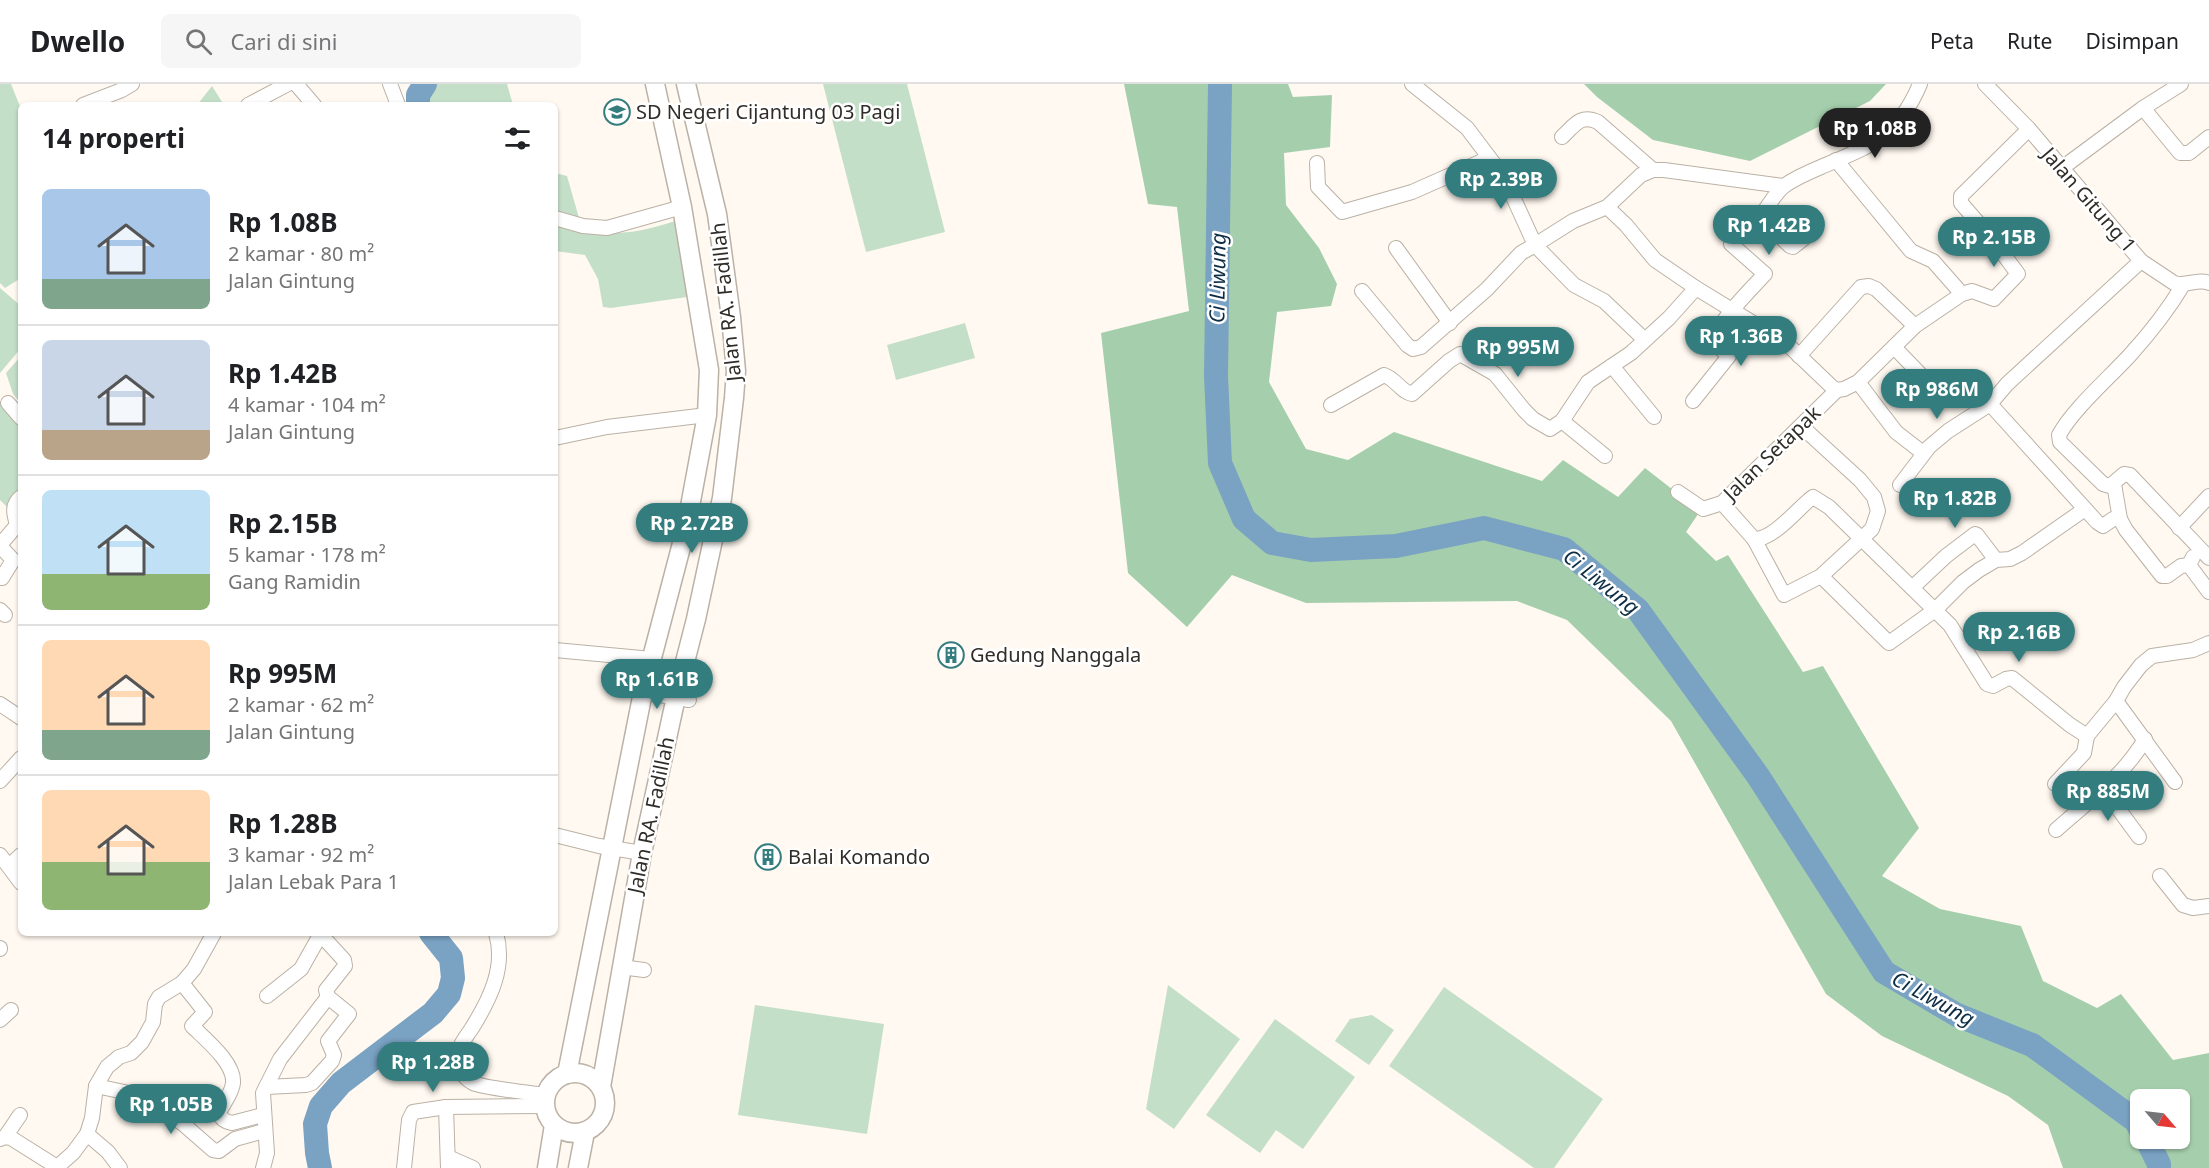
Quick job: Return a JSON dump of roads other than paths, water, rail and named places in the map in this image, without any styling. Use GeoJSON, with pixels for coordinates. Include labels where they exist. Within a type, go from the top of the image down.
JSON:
{"type":"FeatureCollection","features":[{"type":"Feature","properties":{"kind":"main road","name":"Jalan RA. Fadillah"},"geometry":{"type":"LineString","coordinates":[[567,1074],[643,692],[686,528],[706,416],[709,370],[682,207],[655,84]]}},
{"type":"Feature","properties":{"kind":"main road","name":"Jalan RA. Fadillah"},"geometry":{"type":"LineString","coordinates":[[601,1087],[642,853],[682,699],[696,619],[722,498],[736,371],[717,214],[686,84]]}},
{"type":"Feature","properties":{"kind":"main road"},"geometry":{"type":"LineString","coordinates":[[547,1168],[554,1125],[545,1100],[556,1079],[567,1074],[586,1075],[595,1080],[601,1087],[605,1100],[602,1116],[592,1128],[585,1132],[568,1133],[554,1125]]}},
{"type":"Feature","properties":{"kind":"main road"},"geometry":{"type":"LineString","coordinates":[[578,1168],[585,1132]]}},
{"type":"Feature","properties":{"kind":"street"},"geometry":{"type":"LineString","coordinates":[[91,102],[132,84]]}},
{"type":"Feature","properties":{"kind":"street"},"geometry":{"type":"LineString","coordinates":[[254,102],[288,84]]}},
{"type":"Feature","properties":{"kind":"street"},"geometry":{"type":"LineString","coordinates":[[296,84],[311,102]]}},
{"type":"Feature","properties":{"kind":"street"},"geometry":{"type":"LineString","coordinates":[[390,84],[397,102]]}},
{"type":"Feature","properties":{"kind":"street"},"geometry":{"type":"LineString","coordinates":[[1412,84],[1430,89],[1467,128],[1490,158],[1504,177],[1535,245],[1574,285],[1604,301],[1645,340]]}},
{"type":"Feature","properties":{"kind":"street"},"geometry":{"type":"LineString","coordinates":[[1694,401],[1729,356],[1714,344],[1715,336],[1733,310],[1765,274],[1731,244],[1760,217],[1783,186],[1885,136],[1906,113],[1920,84]]}},
{"type":"Feature","properties":{"kind":"street","name":"Jalan Gitung 1"},"geometry":{"type":"LineString","coordinates":[[1984,84],[2029,129],[2141,261],[2174,283],[2183,285]]}},
{"type":"Feature","properties":{"kind":"street"},"geometry":{"type":"LineString","coordinates":[[2062,168],[2143,108],[2181,84]]}},
{"type":"Feature","properties":{"kind":"street"},"geometry":{"type":"LineString","coordinates":[[2143,108],[2180,153],[2189,153],[2209,137]]}},
{"type":"Feature","properties":{"kind":"street"},"geometry":{"type":"LineString","coordinates":[[1562,136],[1581,120],[1589,118],[1603,127],[1653,170]]}},
{"type":"Feature","properties":{"kind":"street"},"geometry":{"type":"LineString","coordinates":[[1607,207],[1626,225],[1654,260],[1786,343],[1837,390],[1858,382],[1915,326],[1962,294],[1972,291],[1994,299],[2018,274],[1961,203],[1961,196],[2029,129]]}},
{"type":"Feature","properties":{"kind":"street"},"geometry":{"type":"LineString","coordinates":[[1317,163],[1318,186],[1342,212],[1412,192],[1490,158]]}},
{"type":"Feature","properties":{"kind":"street"},"geometry":{"type":"LineString","coordinates":[[1836,160],[1911,251],[1933,261],[1962,294]]}},
{"type":"Feature","properties":{"kind":"street"},"geometry":{"type":"LineString","coordinates":[[1362,291],[1407,345],[1413,349],[1421,347],[1450,323],[1521,253],[1574,221],[1607,207],[1641,176],[1653,170],[1783,186]]}},
{"type":"Feature","properties":{"kind":"street"},"geometry":{"type":"LineString","coordinates":[[558,219],[583,226],[607,228],[682,207]]}},
{"type":"Feature","properties":{"kind":"street"},"geometry":{"type":"LineString","coordinates":[[1760,217],[1790,246],[1793,247],[1808,235]]}},
{"type":"Feature","properties":{"kind":"street"},"geometry":{"type":"LineString","coordinates":[[1396,248],[1450,323]]}},
{"type":"Feature","properties":{"kind":"street"},"geometry":{"type":"LineString","coordinates":[[1900,485],[1920,462],[1923,453],[1948,431],[1990,404],[2007,384],[2141,261]]}},
{"type":"Feature","properties":{"kind":"street"},"geometry":{"type":"LineString","coordinates":[[2114,484],[2120,519],[2126,530],[2164,577],[2181,566],[2189,565],[2204,553],[2130,475],[2124,474],[2110,486],[2103,484],[2060,442],[2059,435],[2091,396],[2131,355],[2168,309],[2183,285],[2207,280]]}},
{"type":"Feature","properties":{"kind":"street"},"geometry":{"type":"LineString","coordinates":[[1799,356],[1861,287],[1869,286],[1876,289],[1915,326]]}},
{"type":"Feature","properties":{"kind":"street"},"geometry":{"type":"LineString","coordinates":[[1331,405],[1384,375],[1390,377],[1407,393],[1412,394],[1460,354],[1495,374],[1524,410],[1546,428],[1555,427],[1562,421],[1588,382],[1631,354],[1696,288]]}},
{"type":"Feature","properties":{"kind":"street"},"geometry":{"type":"LineString","coordinates":[[1894,347],[1921,375]]}},
{"type":"Feature","properties":{"kind":"street"},"geometry":{"type":"LineString","coordinates":[[1612,366],[1654,417]]}},
{"type":"Feature","properties":{"kind":"street"},"geometry":{"type":"LineString","coordinates":[[1858,382],[1884,419],[1896,432],[1923,453]]}},
{"type":"Feature","properties":{"kind":"street","name":"Jalan Setapak"},"geometry":{"type":"LineString","coordinates":[[1678,492],[1703,509],[1722,503],[1837,390]]}},
{"type":"Feature","properties":{"kind":"street"},"geometry":{"type":"LineString","coordinates":[[8,403],[18,415]]}},
{"type":"Feature","properties":{"kind":"street"},"geometry":{"type":"LineString","coordinates":[[1990,404],[2097,522],[2103,526],[2114,519],[2120,519]]}},
{"type":"Feature","properties":{"kind":"street"},"geometry":{"type":"LineString","coordinates":[[558,437],[606,427],[706,416]]}},
{"type":"Feature","properties":{"kind":"street"},"geometry":{"type":"LineString","coordinates":[[1562,421],[1605,456]]}},
{"type":"Feature","properties":{"kind":"street"},"geometry":{"type":"LineString","coordinates":[[1722,503],[1754,539],[1784,595],[1821,576],[1861,539],[1875,524],[1878,511],[1874,497],[1860,480],[1801,426]]}},
{"type":"Feature","properties":{"kind":"street"},"geometry":{"type":"LineString","coordinates":[[2179,528],[2209,496]]}},
{"type":"Feature","properties":{"kind":"street"},"geometry":{"type":"LineString","coordinates":[[1754,539],[1766,538],[1813,497],[1829,507],[1935,610],[1956,633],[1987,684],[1993,686],[2013,678],[2070,725],[2087,736]]}},
{"type":"Feature","properties":{"kind":"street"},"geometry":{"type":"LineString","coordinates":[[2,578],[13,560],[0,545],[17,525],[14,510],[18,500]]}},
{"type":"Feature","properties":{"kind":"street"},"geometry":{"type":"LineString","coordinates":[[1821,576],[1889,643],[1935,610],[1963,582],[1996,560],[2015,557],[2085,509]]}},
{"type":"Feature","properties":{"kind":"street"},"geometry":{"type":"LineString","coordinates":[[1912,588],[1946,556],[1975,534],[1996,560]]}},
{"type":"Feature","properties":{"kind":"street"},"geometry":{"type":"LineString","coordinates":[[2189,565],[2209,592]]}},
{"type":"Feature","properties":{"kind":"street"},"geometry":{"type":"LineString","coordinates":[[2055,784],[2084,753],[2087,736],[2116,701],[2141,665],[2152,656],[2193,650],[2209,643]]}},
{"type":"Feature","properties":{"kind":"street"},"geometry":{"type":"LineString","coordinates":[[558,650],[652,659]]}},
{"type":"Feature","properties":{"kind":"street"},"geometry":{"type":"LineString","coordinates":[[643,692],[682,699]]}},
{"type":"Feature","properties":{"kind":"street"},"geometry":{"type":"LineString","coordinates":[[2116,701],[2175,782]]}},
{"type":"Feature","properties":{"kind":"street"},"geometry":{"type":"LineString","coordinates":[[0,705],[18,716]]}},
{"type":"Feature","properties":{"kind":"street"},"geometry":{"type":"LineString","coordinates":[[2056,830],[2131,760],[2145,739]]}},
{"type":"Feature","properties":{"kind":"street"},"geometry":{"type":"LineString","coordinates":[[0,781],[18,761]]}},
{"type":"Feature","properties":{"kind":"street"},"geometry":{"type":"LineString","coordinates":[[2103,788],[2139,837]]}},
{"type":"Feature","properties":{"kind":"street"},"geometry":{"type":"LineString","coordinates":[[558,836],[642,853]]}},
{"type":"Feature","properties":{"kind":"street"},"geometry":{"type":"LineString","coordinates":[[4,861],[18,879]]}},
{"type":"Feature","properties":{"kind":"street"},"geometry":{"type":"LineString","coordinates":[[2160,876],[2188,908],[2209,906]]}},
{"type":"Feature","properties":{"kind":"street"},"geometry":{"type":"LineString","coordinates":[[20,1115],[2,1138],[56,1168],[73,1153],[87,1134],[92,1118],[96,1086],[107,1067],[119,1057],[130,1053],[142,1042],[153,1022],[155,1004],[159,997],[182,983],[194,969],[212,936]]}},
{"type":"Feature","properties":{"kind":"street"},"geometry":{"type":"LineString","coordinates":[[267,996],[301,969],[318,936]]}},
{"type":"Feature","properties":{"kind":"street"},"geometry":{"type":"LineString","coordinates":[[263,1168],[267,1153],[263,1094],[280,1059],[328,996],[327,986],[345,966],[344,960],[320,936]]}},
{"type":"Feature","properties":{"kind":"street"},"geometry":{"type":"LineString","coordinates":[[496,936],[500,962],[495,982],[460,1047],[457,1058],[459,1069],[475,1084],[545,1100]]}},
{"type":"Feature","properties":{"kind":"street"},"geometry":{"type":"LineString","coordinates":[[621,967],[644,970]]}},
{"type":"Feature","properties":{"kind":"street"},"geometry":{"type":"LineString","coordinates":[[182,983],[205,1012],[192,1026],[219,1053],[232,1071],[233,1083],[219,1113],[220,1116],[232,1123],[263,1115]]}},
{"type":"Feature","properties":{"kind":"street"},"geometry":{"type":"LineString","coordinates":[[266,1087],[312,1083],[332,1061],[334,1055],[328,1041],[349,1014],[328,996]]}},
{"type":"Feature","properties":{"kind":"street"},"geometry":{"type":"LineString","coordinates":[[96,1086],[143,1096],[156,1103],[213,1150],[219,1151],[235,1139],[264,1131]]}},
{"type":"Feature","properties":{"kind":"street"},"geometry":{"type":"LineString","coordinates":[[404,1168],[410,1115],[416,1111],[545,1100]]}},
{"type":"Feature","properties":{"kind":"street"},"geometry":{"type":"LineString","coordinates":[[446,1107],[448,1163],[473,1168]]}},
{"type":"Feature","properties":{"kind":"street"},"geometry":{"type":"LineString","coordinates":[[87,1134],[108,1152],[120,1168]]}},
{"type":"Feature","properties":{"kind":"waterway"},"geometry":{"type":"LineString","coordinates":[[418,102],[418,95],[425,84]]}},
{"type":"Feature","properties":{"kind":"waterway","name":"Ci Liwung"},"geometry":{"type":"LineString","coordinates":[[1220,84],[1216,376],[1220,463],[1244,519],[1272,543],[1311,550],[1396,546],[1484,528],[1564,549],[1638,610],[1758,776],[1884,972],[1957,1015],[2032,1045],[2130,1117]]}},
{"type":"Feature","properties":{"kind":"waterway"},"geometry":{"type":"LineString","coordinates":[[320,1168],[315,1124],[321,1106],[341,1083],[433,1013],[449,994],[453,978],[451,958],[433,936]]}},
{"type":"Feature","properties":{"kind":"waterway","name":"Ci Liwung"},"geometry":{"type":"LineString","coordinates":[[2152,1149],[2159,1168]]}},
{"type":"Feature","properties":{"kind":"place","name":"SD Negeri Cijantung 03 Pagi"},"geometry":{"type":"Point","coordinates":[617,112]}},
{"type":"Feature","properties":{"kind":"place","name":"Gedung Nanggala"},"geometry":{"type":"Point","coordinates":[951,655]}},
{"type":"Feature","properties":{"kind":"place","name":"Balai Komando"},"geometry":{"type":"Point","coordinates":[768,857]}}]}
